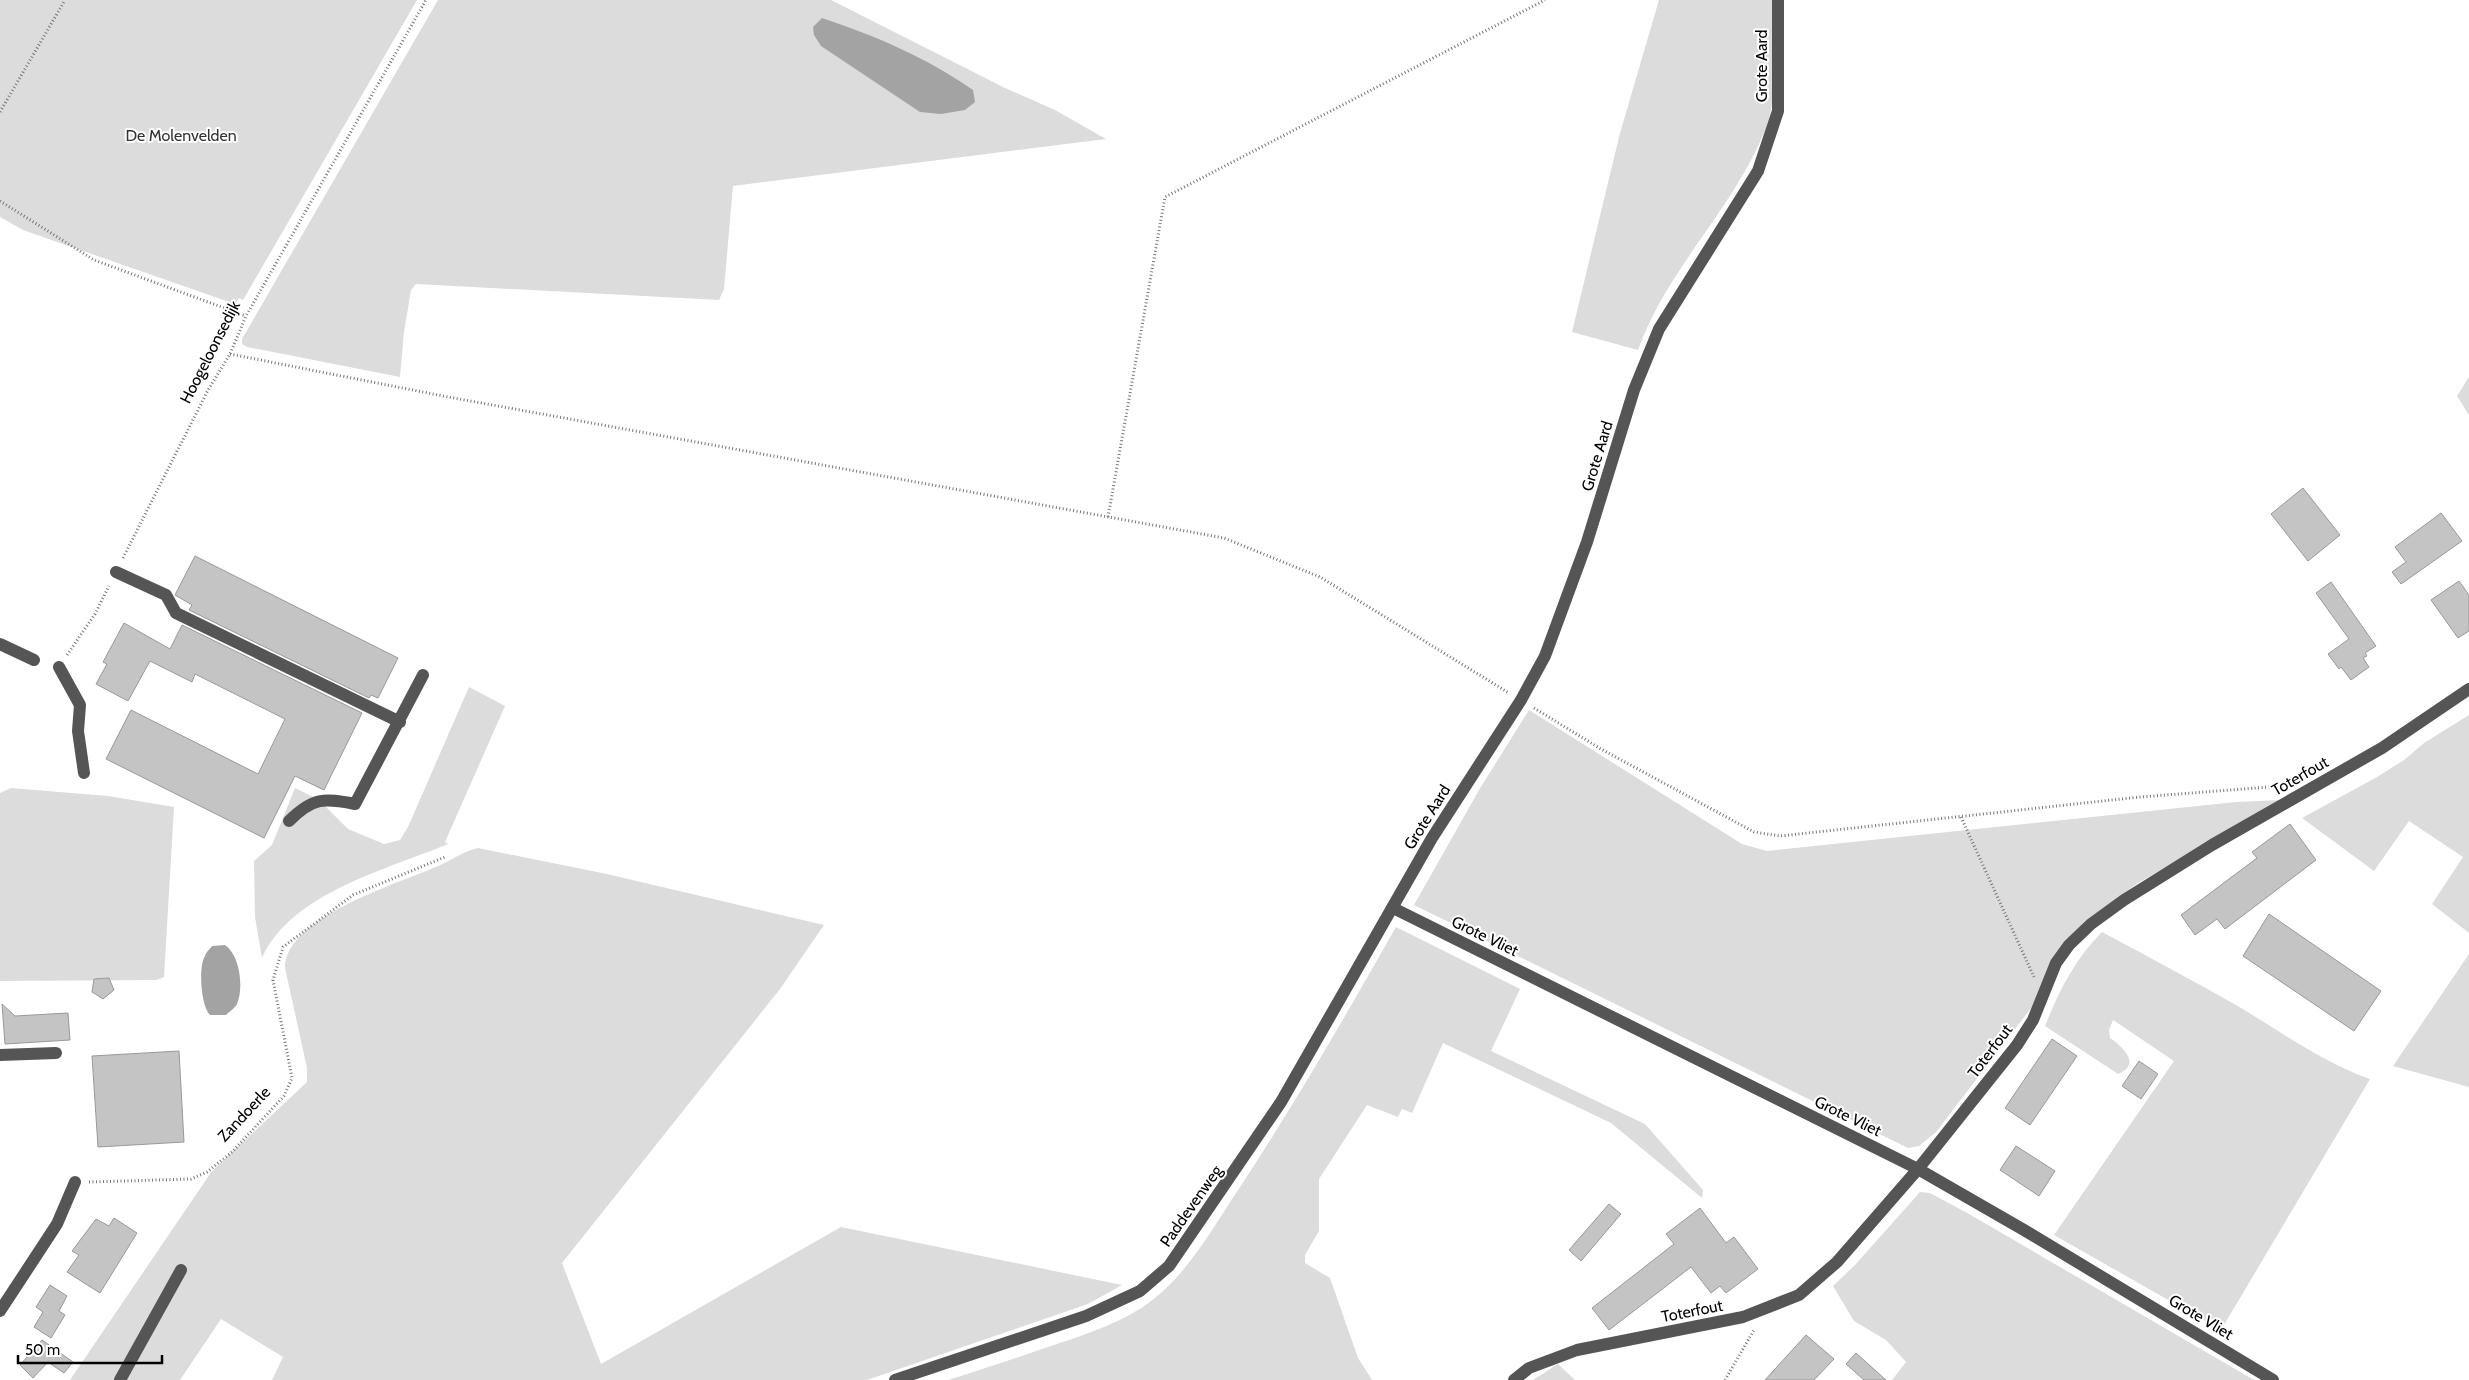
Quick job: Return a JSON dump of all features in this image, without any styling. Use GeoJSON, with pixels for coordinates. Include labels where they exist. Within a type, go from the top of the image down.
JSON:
{"type":"FeatureCollection","features":[{"type":"Feature","properties":{"kind":"street","name":"Grote Aard"},"geometry":{"type":"LineString","coordinates":[[1393,908],[1432,838],[1521,700],[1545,656],[1587,542],[1634,390],[1658,330],[1758,171],[1778,111],[1778,0]]}},
{"type":"Feature","properties":{"kind":"street"},"geometry":{"type":"LineString","coordinates":[[116,572],[166,595],[176,613],[400,722]]}},
{"type":"Feature","properties":{"kind":"street"},"geometry":{"type":"LineString","coordinates":[[0,644],[34,660]]}},
{"type":"Feature","properties":{"kind":"street"},"geometry":{"type":"LineString","coordinates":[[59,667],[80,705],[78,731],[84,773]]}},
{"type":"Feature","properties":{"kind":"street"},"geometry":{"type":"LineString","coordinates":[[289,821],[305,805],[332,800],[356,804],[423,675]]}},
{"type":"Feature","properties":{"kind":"street","name":"Toterfout"},"geometry":{"type":"LineString","coordinates":[[1514,1380],[1529,1368],[1577,1350],[1743,1317],[1766,1310],[1799,1295],[1837,1262],[1918,1170],[2017,1045],[2033,1020],[2056,963],[2069,945],[2091,924],[2117,905],[2212,845],[2382,748],[2469,689]]}},
{"type":"Feature","properties":{"kind":"street","name":"Grote Vliet"},"geometry":{"type":"LineString","coordinates":[[1393,908],[1918,1170],[2024,1230],[2273,1380]]}},
{"type":"Feature","properties":{"kind":"street","name":"Paddevenweg"},"geometry":{"type":"LineString","coordinates":[[895,1380],[1086,1316],[1140,1291],[1169,1266],[1281,1102],[1393,908]]}},
{"type":"Feature","properties":{"kind":"street"},"geometry":{"type":"LineString","coordinates":[[0,1055],[56,1053]]}},
{"type":"Feature","properties":{"kind":"street"},"geometry":{"type":"LineString","coordinates":[[0,1311],[58,1224],[75,1182]]}},
{"type":"Feature","properties":{"kind":"street"},"geometry":{"type":"LineString","coordinates":[[120,1380],[180,1270]]}},
{"type":"Feature","properties":{"kind":"path"},"geometry":{"type":"LineString","coordinates":[[0,112],[65,0]]}},
{"type":"Feature","properties":{"kind":"path","name":"Hoogeloonsedijk"},"geometry":{"type":"LineString","coordinates":[[59,667],[95,614],[207,392],[230,354],[246,316],[426,0]]}},
{"type":"Feature","properties":{"kind":"path"},"geometry":{"type":"LineString","coordinates":[[1108,517],[1165,197],[1545,0]]}},
{"type":"Feature","properties":{"kind":"path"},"geometry":{"type":"LineString","coordinates":[[0,201],[94,260],[246,316]]}},
{"type":"Feature","properties":{"kind":"path"},"geometry":{"type":"LineString","coordinates":[[230,354],[443,396],[1224,538],[1320,577],[1601,748],[1754,832],[1780,836],[2140,797],[2288,786]]}},
{"type":"Feature","properties":{"kind":"path"},"geometry":{"type":"LineString","coordinates":[[1961,817],[2042,996]]}},
{"type":"Feature","properties":{"kind":"path","name":"Zandoerle"},"geometry":{"type":"LineString","coordinates":[[75,1182],[191,1179],[207,1172],[232,1152],[284,1096],[292,1078],[273,980],[283,947],[353,895],[445,857]]}},
{"type":"Feature","properties":{"kind":"path"},"geometry":{"type":"LineString","coordinates":[[1724,1380],[1766,1310]]}},
{"type":"Feature","properties":{"kind":"green space","name":"De Molenvelden"},"geometry":{"type":"Polygon","coordinates":[[[0,0],[417,0],[243,300],[239,298],[235,304],[23,230],[0,217],[0,0]]]}},
{"type":"Feature","properties":{"kind":"green space"},"geometry":{"type":"Polygon","coordinates":[[[438,0],[831,0],[1003,87],[1055,110],[1106,139],[733,186],[724,289],[719,300],[416,284],[411,290],[404,332],[400,377],[247,347],[242,344],[242,339],[438,0]],[[822,18],[973,90],[956,78],[900,48],[822,18]]]}},
{"type":"Feature","properties":{"kind":"green space"},"geometry":{"type":"Polygon","coordinates":[[[1659,0],[1774,0],[1773,98],[1767,125],[1754,155],[1738,183],[1666,292],[1638,350],[1572,332],[1620,133],[1659,0]]]}},
{"type":"Feature","properties":{"kind":"green space"},"geometry":{"type":"Polygon","coordinates":[[[2469,377],[2469,415],[2457,396],[2469,377]]]}},
{"type":"Feature","properties":{"kind":"green space"},"geometry":{"type":"Polygon","coordinates":[[[469,687],[505,706],[445,842],[448,844],[370,874],[318,900],[295,916],[276,935],[262,958],[255,917],[254,861],[272,845],[295,788],[319,800],[348,829],[384,844],[400,840],[408,827],[469,687]]]}},
{"type":"Feature","properties":{"kind":"green space"},"geometry":{"type":"Polygon","coordinates":[[[1529,710],[1742,844],[1767,851],[2236,802],[2282,800],[2138,883],[2084,922],[2035,1003],[1936,1132],[1919,1146],[1908,1148],[1414,905],[1479,790],[1529,710]]]}},
{"type":"Feature","properties":{"kind":"green space"},"geometry":{"type":"Polygon","coordinates":[[[2469,715],[2469,933],[2432,904],[2463,857],[2409,821],[2374,871],[2302,818],[2377,777],[2404,760],[2424,743],[2469,715]]]}},
{"type":"Feature","properties":{"kind":"green space"},"geometry":{"type":"Polygon","coordinates":[[[11,788],[108,796],[174,807],[164,977],[157,980],[0,981],[0,793],[11,788]]]}},
{"type":"Feature","properties":{"kind":"green space"},"geometry":{"type":"Polygon","coordinates":[[[478,848],[607,874],[824,925],[780,989],[562,1263],[601,1364],[841,1227],[1122,1285],[1088,1304],[867,1380],[272,1380],[283,1357],[221,1319],[180,1380],[70,1380],[212,1171],[307,1082],[307,1068],[285,968],[290,950],[303,934],[322,919],[344,906],[478,848]]]}},
{"type":"Feature","properties":{"kind":"green space"},"geometry":{"type":"Polygon","coordinates":[[[1396,927],[1520,989],[1491,1051],[1645,1124],[1703,1190],[1702,1198],[1611,1123],[1443,1043],[1412,1113],[1402,1109],[1398,1117],[1367,1105],[1319,1179],[1319,1231],[1305,1255],[1305,1263],[1330,1278],[1358,1358],[1372,1380],[948,1380],[1070,1340],[1108,1325],[1143,1307],[1172,1282],[1197,1252],[1261,1155],[1396,927]]]}},
{"type":"Feature","properties":{"kind":"green space"},"geometry":{"type":"Polygon","coordinates":[[[2102,932],[2236,1005],[2318,1055],[2370,1079],[2221,1330],[2054,1235],[2174,1061],[2113,1020],[2109,1030],[2110,1038],[2125,1051],[2129,1061],[2129,1066],[2118,1074],[2045,1026],[2056,1000],[2076,964],[2102,932]]]}},
{"type":"Feature","properties":{"kind":"green space"},"geometry":{"type":"Polygon","coordinates":[[[2469,954],[2469,1087],[2393,1066],[2469,954]]]}},
{"type":"Feature","properties":{"kind":"green space"},"geometry":{"type":"Polygon","coordinates":[[[1920,1192],[1930,1193],[1969,1214],[2254,1380],[1892,1380],[1906,1362],[1886,1340],[1854,1321],[1833,1286],[1855,1265],[1920,1192]]]}},
{"type":"Feature","properties":{"kind":"green space"},"geometry":{"type":"Polygon","coordinates":[[[1558,1364],[1575,1380],[1533,1380],[1558,1364]]]}},
{"type":"Feature","properties":{"kind":"shaded area"},"geometry":{"type":"Polygon","coordinates":[[[822,18],[900,48],[938,68],[973,90],[975,102],[965,110],[941,114],[920,112],[821,46],[814,35],[813,27],[822,18]]]}},
{"type":"Feature","properties":{"kind":"shaded area"},"geometry":{"type":"Polygon","coordinates":[[[225,945],[234,956],[237,964],[240,981],[239,997],[236,1005],[226,1015],[210,1015],[204,1004],[201,977],[203,961],[206,953],[212,946],[225,945]]]}},
{"type":"Feature","properties":{"kind":"building"},"geometry":{"type":"Polygon","coordinates":[[[2303,488],[2340,535],[2308,561],[2271,514],[2303,488]]]}},
{"type":"Feature","properties":{"kind":"building"},"geometry":{"type":"Polygon","coordinates":[[[2441,513],[2462,541],[2401,584],[2392,572],[2406,562],[2395,547],[2441,513]]]}},
{"type":"Feature","properties":{"kind":"building"},"geometry":{"type":"Polygon","coordinates":[[[195,556],[398,658],[378,698],[371,695],[369,698],[189,610],[192,605],[175,595],[195,556]]]}},
{"type":"Feature","properties":{"kind":"building"},"geometry":{"type":"Polygon","coordinates":[[[2459,581],[2469,595],[2469,631],[2458,638],[2431,600],[2459,581]]]}},
{"type":"Feature","properties":{"kind":"building"},"geometry":{"type":"Polygon","coordinates":[[[2331,582],[2376,646],[2365,653],[2367,656],[2363,658],[2369,667],[2351,680],[2341,667],[2339,669],[2328,654],[2349,639],[2316,593],[2331,582]]]}},
{"type":"Feature","properties":{"kind":"building"},"geometry":{"type":"Polygon","coordinates":[[[124,623],[170,649],[182,625],[362,713],[324,790],[295,776],[264,838],[106,759],[131,710],[258,774],[285,719],[195,674],[192,682],[150,661],[128,701],[96,684],[107,664],[103,662],[124,623]]]}},
{"type":"Feature","properties":{"kind":"building"},"geometry":{"type":"Polygon","coordinates":[[[2290,824],[2316,860],[2225,929],[2217,919],[2195,935],[2181,915],[2257,858],[2252,852],[2290,824]]]}},
{"type":"Feature","properties":{"kind":"building"},"geometry":{"type":"Polygon","coordinates":[[[2269,914],[2381,991],[2354,1031],[2243,956],[2269,914]]]}},
{"type":"Feature","properties":{"kind":"building"},"geometry":{"type":"Polygon","coordinates":[[[109,978],[114,990],[103,999],[92,992],[94,979],[109,978]]]}},
{"type":"Feature","properties":{"kind":"building"},"geometry":{"type":"Polygon","coordinates":[[[2,1004],[15,1016],[68,1013],[70,1040],[5,1044],[2,1004]]]}},
{"type":"Feature","properties":{"kind":"building"},"geometry":{"type":"Polygon","coordinates":[[[2052,1039],[2077,1056],[2030,1125],[2005,1108],[2052,1039]]]}},
{"type":"Feature","properties":{"kind":"building"},"geometry":{"type":"Polygon","coordinates":[[[179,1051],[184,1142],[98,1147],[92,1056],[179,1051]]]}},
{"type":"Feature","properties":{"kind":"building"},"geometry":{"type":"Polygon","coordinates":[[[2139,1061],[2158,1074],[2141,1099],[2122,1086],[2139,1061]]]}},
{"type":"Feature","properties":{"kind":"building"},"geometry":{"type":"Polygon","coordinates":[[[2016,1146],[2055,1171],[2039,1196],[2000,1170],[2016,1146]]]}},
{"type":"Feature","properties":{"kind":"building"},"geometry":{"type":"Polygon","coordinates":[[[1609,1204],[1621,1214],[1581,1261],[1569,1250],[1609,1204]]]}},
{"type":"Feature","properties":{"kind":"building"},"geometry":{"type":"Polygon","coordinates":[[[1700,1208],[1726,1243],[1734,1237],[1758,1269],[1726,1293],[1720,1286],[1711,1293],[1691,1267],[1609,1330],[1592,1308],[1674,1244],[1666,1234],[1700,1208]]]}},
{"type":"Feature","properties":{"kind":"building"},"geometry":{"type":"Polygon","coordinates":[[[114,1218],[137,1233],[100,1293],[67,1272],[79,1255],[72,1251],[96,1219],[109,1226],[114,1218]]]}},
{"type":"Feature","properties":{"kind":"building"},"geometry":{"type":"Polygon","coordinates":[[[50,1285],[67,1296],[59,1311],[65,1315],[51,1338],[34,1327],[43,1312],[36,1307],[50,1285]]]}},
{"type":"Feature","properties":{"kind":"building"},"geometry":{"type":"Polygon","coordinates":[[[1806,1335],[1834,1359],[1814,1380],[1765,1380],[1806,1335]]]}},
{"type":"Feature","properties":{"kind":"building"},"geometry":{"type":"Polygon","coordinates":[[[42,1340],[73,1362],[64,1373],[48,1362],[33,1378],[20,1365],[42,1340]]]}},
{"type":"Feature","properties":{"kind":"building"},"geometry":{"type":"Polygon","coordinates":[[[1856,1353],[1886,1380],[1864,1380],[1846,1364],[1856,1353]]]}}]}
